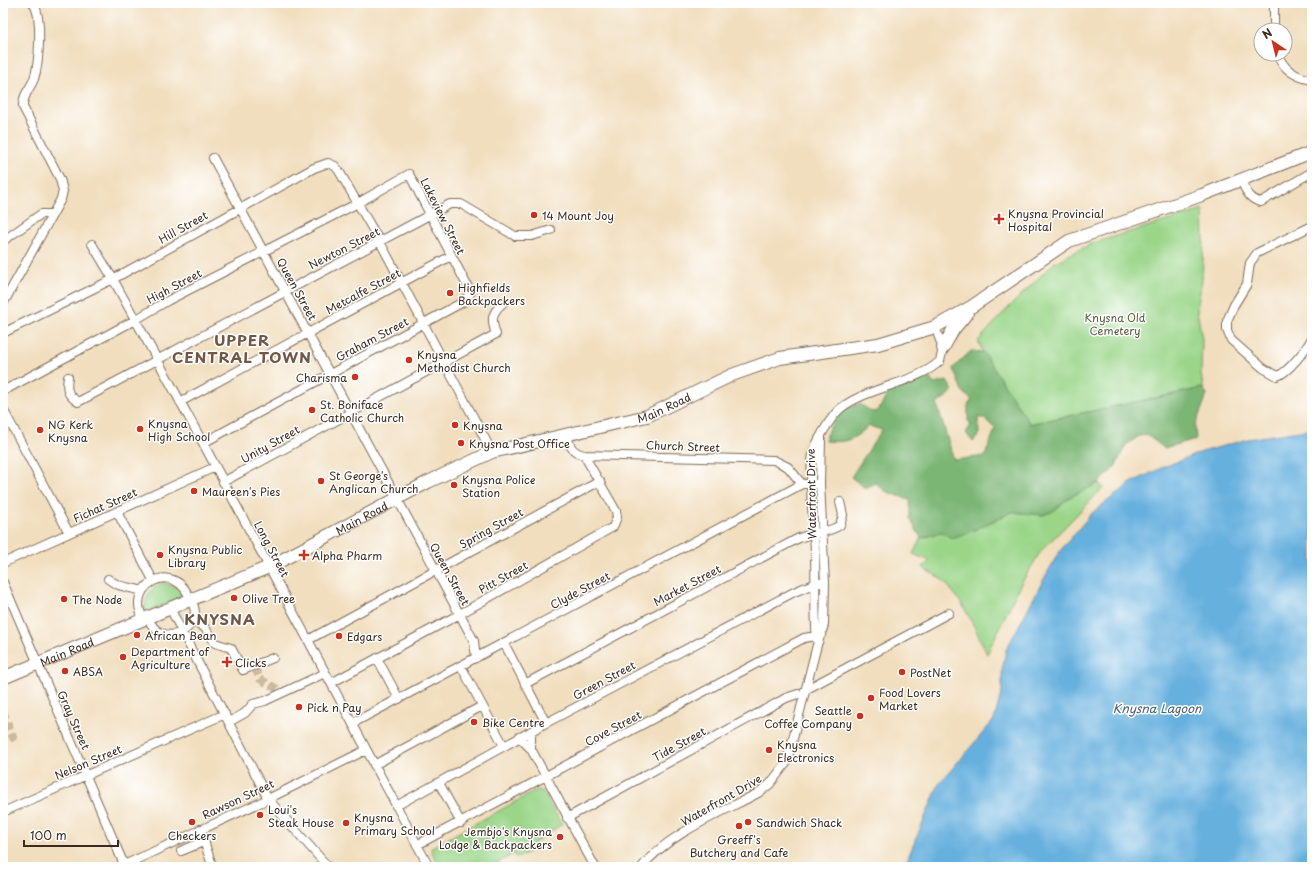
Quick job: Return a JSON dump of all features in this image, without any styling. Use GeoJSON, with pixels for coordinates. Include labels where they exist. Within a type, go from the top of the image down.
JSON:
{"type":"FeatureCollection","features":[{"type":"Feature","properties":{"kind":"highway"},"geometry":{"type":"LineString","coordinates":[[943,348],[953,330],[971,307],[1069,241],[1109,226],[1172,206],[1312,152]]}},
{"type":"Feature","properties":{"kind":"highway","name":"Main Road"},"geometry":{"type":"LineString","coordinates":[[3,678],[269,568],[396,499],[492,452],[647,416],[732,375],[780,358],[878,344],[934,327],[971,307]]}},
{"type":"Feature","properties":{"kind":"street"},"geometry":{"type":"LineString","coordinates":[[3,304],[61,199],[63,191],[62,186],[23,107],[24,97],[36,72],[38,56],[37,10],[33,3]]}},
{"type":"Feature","properties":{"kind":"street"},"geometry":{"type":"LineString","coordinates":[[1274,3],[1274,22]]}},
{"type":"Feature","properties":{"kind":"street"},"geometry":{"type":"LineString","coordinates":[[1281,62],[1290,72],[1300,78],[1312,80]]}},
{"type":"Feature","properties":{"kind":"street","name":"Queen Street"},"geometry":{"type":"LineString","coordinates":[[213,158],[396,499],[460,614],[474,641],[476,658]]}},
{"type":"Feature","properties":{"kind":"street","name":"Hill Street"},"geometry":{"type":"LineString","coordinates":[[3,333],[113,278],[314,168],[328,163],[335,166],[358,202]]}},
{"type":"Feature","properties":{"kind":"street"},"geometry":{"type":"LineString","coordinates":[[1241,180],[1252,199],[1261,202],[1312,172]]}},
{"type":"Feature","properties":{"kind":"street","name":"Lakeview Street"},"geometry":{"type":"LineString","coordinates":[[358,202],[409,174],[470,291],[467,299]]}},
{"type":"Feature","properties":{"kind":"street"},"geometry":{"type":"LineString","coordinates":[[358,202],[492,452]]}},
{"type":"Feature","properties":{"kind":"street","name":"High Street"},"geometry":{"type":"LineString","coordinates":[[3,391],[136,320],[167,301],[358,202]]}},
{"type":"Feature","properties":{"kind":"street","name":"Newton Street"},"geometry":{"type":"LineString","coordinates":[[68,377],[67,391],[70,397],[78,402],[285,290],[380,242],[450,204],[461,204],[515,236],[532,236],[551,230]]}},
{"type":"Feature","properties":{"kind":"street"},"geometry":{"type":"LineString","coordinates":[[3,241],[41,214],[53,214]]}},
{"type":"Feature","properties":{"kind":"street"},"geometry":{"type":"LineString","coordinates":[[1312,226],[1257,253],[1250,262],[1245,290],[1230,314],[1227,330],[1228,336],[1237,346],[1263,368],[1277,376],[1284,373],[1305,350],[1312,338]]}},
{"type":"Feature","properties":{"kind":"street","name":"Long Street"},"geometry":{"type":"LineString","coordinates":[[92,244],[113,278],[156,360],[203,443],[429,867]]}},
{"type":"Feature","properties":{"kind":"street","name":"Metcalfe Street"},"geometry":{"type":"LineString","coordinates":[[180,402],[451,256]]}},
{"type":"Feature","properties":{"kind":"street","name":"Graham Street"},"geometry":{"type":"LineString","coordinates":[[203,443],[424,324],[467,299]]}},
{"type":"Feature","properties":{"kind":"street","name":"Unity Street"},"geometry":{"type":"LineString","coordinates":[[223,482],[349,412],[444,363],[496,334],[492,325],[493,314],[495,310],[503,303]]}},
{"type":"Feature","properties":{"kind":"street"},"geometry":{"type":"LineString","coordinates":[[934,327],[943,348]]}},
{"type":"Feature","properties":{"kind":"street","name":"Waterfront Drive"},"geometry":{"type":"LineString","coordinates":[[642,867],[652,855],[668,843],[758,793],[770,784],[787,762],[817,645],[818,635],[816,583],[818,532],[814,454],[816,445],[830,421],[841,408],[856,399],[936,365],[940,361],[943,348]]}},
{"type":"Feature","properties":{"kind":"street"},"geometry":{"type":"LineString","coordinates":[[3,409],[69,533]]}},
{"type":"Feature","properties":{"kind":"street"},"geometry":{"type":"LineString","coordinates":[[567,434],[571,448],[584,455]]}},
{"type":"Feature","properties":{"kind":"street","name":"Pitt Street"},"geometry":{"type":"LineString","coordinates":[[331,683],[460,614],[613,527],[617,516],[616,511],[584,455]]}},
{"type":"Feature","properties":{"kind":"street","name":"Church Street"},"geometry":{"type":"LineString","coordinates":[[584,455],[774,460],[788,467],[802,484]]}},
{"type":"Feature","properties":{"kind":"street","name":"Fichat Street"},"geometry":{"type":"LineString","coordinates":[[3,562],[215,467]]}},
{"type":"Feature","properties":{"kind":"street","name":"Spring Street"},"geometry":{"type":"LineString","coordinates":[[308,640],[600,481]]}},
{"type":"Feature","properties":{"kind":"street","name":"Clyde Street"},"geometry":{"type":"LineString","coordinates":[[353,723],[802,484],[816,483]]}},
{"type":"Feature","properties":{"kind":"street","name":"Market Street"},"geometry":{"type":"LineString","coordinates":[[525,684],[797,539],[818,532],[834,530],[840,525],[843,515],[840,502]]}},
{"type":"Feature","properties":{"kind":"street"},"geometry":{"type":"LineString","coordinates":[[117,512],[153,580]]}},
{"type":"Feature","properties":{"kind":"street","name":"Waterfront Drive"},"geometry":{"type":"LineString","coordinates":[[818,532],[825,583],[824,625],[818,635]]}},
{"type":"Feature","properties":{"kind":"street"},"geometry":{"type":"LineString","coordinates":[[167,578],[174,580],[184,589],[194,608],[195,616],[193,620],[182,632],[171,635],[161,634],[152,628],[145,619],[139,606],[142,591],[153,580],[167,578]]}},
{"type":"Feature","properties":{"kind":"street"},"geometry":{"type":"LineString","coordinates":[[108,579],[120,587],[130,587],[142,591]]}},
{"type":"Feature","properties":{"kind":"street","name":"Gray Street"},"geometry":{"type":"LineString","coordinates":[[3,582],[123,866]]}},
{"type":"Feature","properties":{"kind":"street","name":"Green Street"},"geometry":{"type":"LineString","coordinates":[[396,806],[531,731],[794,592],[816,583],[825,583]]}},
{"type":"Feature","properties":{"kind":"street"},"geometry":{"type":"LineString","coordinates":[[170,608],[268,799],[328,867]]}},
{"type":"Feature","properties":{"kind":"street","name":"Tide Street"},"geometry":{"type":"LineString","coordinates":[[567,818],[786,698],[804,692],[822,680],[949,613]]}},
{"type":"Feature","properties":{"kind":"street"},"geometry":{"type":"LineString","coordinates":[[193,620],[205,628],[215,643],[231,648],[243,670],[255,667],[273,658]]}},
{"type":"Feature","properties":{"kind":"street","name":"Cove Street"},"geometry":{"type":"LineString","coordinates":[[417,845],[461,823],[804,638],[818,635]]}},
{"type":"Feature","properties":{"kind":"street","name":"Queen Street"},"geometry":{"type":"LineString","coordinates":[[474,641],[488,651]]}},
{"type":"Feature","properties":{"kind":"street"},"geometry":{"type":"LineString","coordinates":[[504,643],[546,723]]}},
{"type":"Feature","properties":{"kind":"street"},"geometry":{"type":"LineString","coordinates":[[377,658],[399,699]]}},
{"type":"Feature","properties":{"kind":"street"},"geometry":{"type":"LineString","coordinates":[[461,666],[504,746]]}},
{"type":"Feature","properties":{"kind":"street"},"geometry":{"type":"LineString","coordinates":[[229,722],[245,713],[253,704],[326,672]]}},
{"type":"Feature","properties":{"kind":"street"},"geometry":{"type":"LineString","coordinates":[[810,672],[822,680]]}},
{"type":"Feature","properties":{"kind":"street"},"geometry":{"type":"LineString","coordinates":[[374,765],[482,706]]}},
{"type":"Feature","properties":{"kind":"street","name":"Nelson Street"},"geometry":{"type":"LineString","coordinates":[[3,812],[85,774],[225,714]]}},
{"type":"Feature","properties":{"kind":"street"},"geometry":{"type":"LineString","coordinates":[[531,731],[532,749],[545,778],[594,867]]}},
{"type":"Feature","properties":{"kind":"street"},"geometry":{"type":"LineString","coordinates":[[519,738],[532,749]]}},
{"type":"Feature","properties":{"kind":"street","name":"Rawson Street"},"geometry":{"type":"LineString","coordinates":[[123,866],[200,829],[268,799],[366,750]]}},
{"type":"Feature","properties":{"kind":"street"},"geometry":{"type":"LineString","coordinates":[[439,783],[461,823]]}},
{"type":"Feature","properties":{"kind":"street"},"geometry":{"type":"LineString","coordinates":[[200,829],[212,862]]}},
{"type":"Feature","properties":{"kind":"street"},"geometry":{"type":"LineString","coordinates":[[181,851],[204,842]]}},
{"type":"Feature","properties":{"kind":"green space","name":"Knysna Old Cemetery"},"geometry":{"type":"Polygon","coordinates":[[[1203,210],[1204,240],[1202,279],[1197,310],[1202,339],[1201,373],[1203,388],[1029,424],[983,352],[978,341],[1010,306],[1055,262],[1093,243],[1203,210]]]}},
{"type":"Feature","properties":{"kind":"green space"},"geometry":{"type":"Polygon","coordinates":[[[971,351],[983,352],[1030,424],[1203,388],[1207,395],[1195,426],[1196,439],[1164,448],[1147,435],[1139,436],[1126,445],[1115,467],[1099,483],[1070,497],[1053,511],[1043,515],[1012,512],[972,531],[952,538],[942,532],[921,538],[910,519],[910,500],[885,491],[876,483],[865,488],[851,477],[882,430],[869,426],[849,440],[825,441],[828,430],[842,410],[860,404],[872,412],[878,411],[890,390],[929,377],[934,384],[947,381],[953,391],[937,404],[954,460],[985,456],[995,429],[985,419],[978,417],[979,435],[973,442],[966,433],[971,425],[968,420],[968,405],[972,400],[962,391],[953,368],[971,351]]]}},
{"type":"Feature","properties":{"kind":"green space"},"geometry":{"type":"Polygon","coordinates":[[[1099,483],[1103,488],[1041,551],[1020,585],[987,654],[968,614],[956,596],[941,579],[923,567],[930,561],[913,554],[921,538],[992,521],[1012,512],[1043,515],[1053,511],[1070,497],[1099,483]]]}},
{"type":"Feature","properties":{"kind":"green space"},"geometry":{"type":"Polygon","coordinates":[[[165,583],[178,588],[184,596],[144,613],[145,603],[149,594],[155,587],[165,583]]]}},
{"type":"Feature","properties":{"kind":"green space","name":"Knysna Primary School"},"geometry":{"type":"Polygon","coordinates":[[[537,790],[542,791],[562,824],[530,846],[532,850],[517,858],[514,854],[490,867],[440,867],[431,851],[432,847],[537,790]]]}},
{"type":"Feature","properties":{"kind":"water","name":"Knysna Lagoon"},"geometry":{"type":"Polygon","coordinates":[[[1312,429],[1312,867],[902,867],[907,860],[939,784],[994,720],[1002,690],[1002,670],[1006,650],[1059,552],[1092,513],[1131,483],[1161,468],[1202,452],[1248,439],[1312,429]]]}},
{"type":"Feature","properties":{"kind":"tunnel"},"geometry":{"type":"LineString","coordinates":[[255,668],[260,679],[281,691]]}},
{"type":"Feature","properties":{"kind":"tunnel"},"geometry":{"type":"LineString","coordinates":[[3,711],[13,737],[3,743]]}},
{"type":"Feature","properties":{"kind":"place","name":"14 Mount Joy"},"geometry":{"type":"Point","coordinates":[534,215]}},
{"type":"Feature","properties":{"kind":"place","name":"Knysna Provincial Hospital"},"geometry":{"type":"Point","coordinates":[999,219]}},
{"type":"Feature","properties":{"kind":"place","name":"Highfields Backpackers"},"geometry":{"type":"Point","coordinates":[450,293]}},
{"type":"Feature","properties":{"kind":"place","name":"Knysna Methodist Church"},"geometry":{"type":"Point","coordinates":[409,360]}},
{"type":"Feature","properties":{"kind":"place","name":"Charisma"},"geometry":{"type":"Point","coordinates":[355,377]}},
{"type":"Feature","properties":{"kind":"place","name":"St. Boniface Catholic Church"},"geometry":{"type":"Point","coordinates":[312,410]}},
{"type":"Feature","properties":{"kind":"place","name":"Knysna"},"geometry":{"type":"Point","coordinates":[455,425]}},
{"type":"Feature","properties":{"kind":"place","name":"Knysna High School"},"geometry":{"type":"Point","coordinates":[140,429]}},
{"type":"Feature","properties":{"kind":"place","name":"NG Kerk Knysna"},"geometry":{"type":"Point","coordinates":[40,430]}},
{"type":"Feature","properties":{"kind":"place","name":"Knysna Post Office"},"geometry":{"type":"Point","coordinates":[461,443]}},
{"type":"Feature","properties":{"kind":"place","name":"St George's Anglican Church"},"geometry":{"type":"Point","coordinates":[321,481]}},
{"type":"Feature","properties":{"kind":"place","name":"Knysna Police Station"},"geometry":{"type":"Point","coordinates":[454,485]}},
{"type":"Feature","properties":{"kind":"place","name":"Maureen's Pies"},"geometry":{"type":"Point","coordinates":[194,491]}},
{"type":"Feature","properties":{"kind":"place","name":"Knysna Public Library"},"geometry":{"type":"Point","coordinates":[160,555]}},
{"type":"Feature","properties":{"kind":"place","name":"Alpha Pharm"},"geometry":{"type":"Point","coordinates":[304,555]}},
{"type":"Feature","properties":{"kind":"place","name":"Olive Tree"},"geometry":{"type":"Point","coordinates":[234,598]}},
{"type":"Feature","properties":{"kind":"place","name":"The Node"},"geometry":{"type":"Point","coordinates":[64,599]}},
{"type":"Feature","properties":{"kind":"place","name":"African Bean"},"geometry":{"type":"Point","coordinates":[137,635]}},
{"type":"Feature","properties":{"kind":"place","name":"Edgars"},"geometry":{"type":"Point","coordinates":[339,636]}},
{"type":"Feature","properties":{"kind":"place","name":"Department of Agriculture"},"geometry":{"type":"Point","coordinates":[123,657]}},
{"type":"Feature","properties":{"kind":"place","name":"Clicks"},"geometry":{"type":"Point","coordinates":[227,662]}},
{"type":"Feature","properties":{"kind":"place","name":"ABSA"},"geometry":{"type":"Point","coordinates":[65,671]}},
{"type":"Feature","properties":{"kind":"place","name":"PostNet"},"geometry":{"type":"Point","coordinates":[902,672]}},
{"type":"Feature","properties":{"kind":"place","name":"Food Lovers Market"},"geometry":{"type":"Point","coordinates":[871,698]}},
{"type":"Feature","properties":{"kind":"place","name":"Pick n Pay"},"geometry":{"type":"Point","coordinates":[299,707]}},
{"type":"Feature","properties":{"kind":"place","name":"Seattle Coffee Company"},"geometry":{"type":"Point","coordinates":[860,716]}},
{"type":"Feature","properties":{"kind":"place","name":"Bike Centre"},"geometry":{"type":"Point","coordinates":[474,722]}},
{"type":"Feature","properties":{"kind":"place","name":"Knysna Electronics"},"geometry":{"type":"Point","coordinates":[769,750]}},
{"type":"Feature","properties":{"kind":"place","name":"Loui's Steak House"},"geometry":{"type":"Point","coordinates":[260,815]}},
{"type":"Feature","properties":{"kind":"place","name":"Checkers"},"geometry":{"type":"Point","coordinates":[192,822]}},
{"type":"Feature","properties":{"kind":"place","name":"Sandwich Shack"},"geometry":{"type":"Point","coordinates":[748,822]}},
{"type":"Feature","properties":{"kind":"place","name":"Knysna Primary School"},"geometry":{"type":"Point","coordinates":[346,823]}},
{"type":"Feature","properties":{"kind":"place","name":"Greeff's Butchery and Cafe"},"geometry":{"type":"Point","coordinates":[739,826]}},
{"type":"Feature","properties":{"kind":"place","name":"Jembjo's Knysna Lodge & Backpackers"},"geometry":{"type":"Point","coordinates":[560,837]}},
{"type":"Feature","properties":{"kind":"district","name":"UPPER CENTRAL TOWN"},"geometry":{"type":"Point","coordinates":[242,348]}},
{"type":"Feature","properties":{"kind":"district","name":"KNYSNA"},"geometry":{"type":"Point","coordinates":[220,618]}}]}
